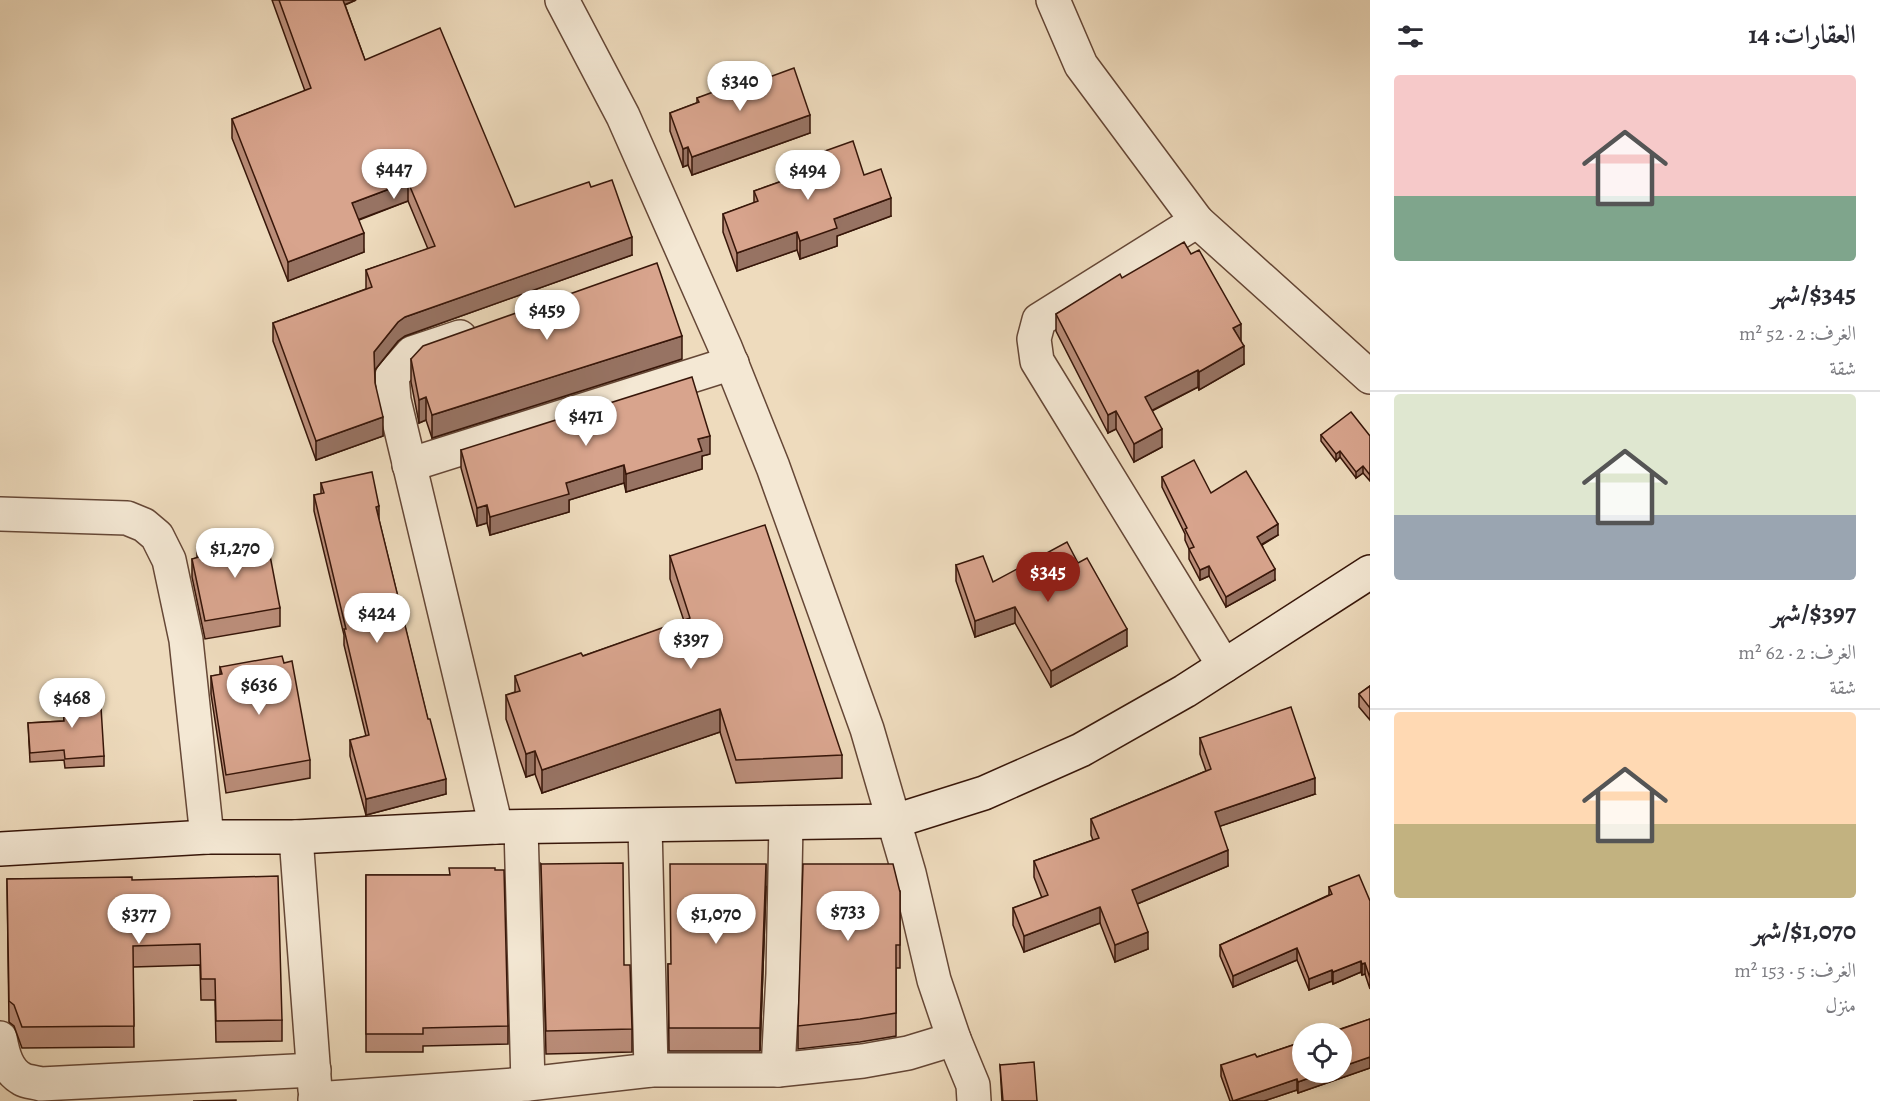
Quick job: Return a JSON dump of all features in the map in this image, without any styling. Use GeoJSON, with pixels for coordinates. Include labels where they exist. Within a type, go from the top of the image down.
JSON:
{"type":"FeatureCollection","features":[{"type":"Feature","properties":{"kind":"street"},"geometry":{"type":"LineString","coordinates":[[562,0],[623,116],[673,260],[732,363],[773,467],[867,729],[909,873],[933,980],[973,1086],[974,1101]]}},
{"type":"Feature","properties":{"kind":"street"},"geometry":{"type":"LineString","coordinates":[[1053,0],[1081,65],[1197,221],[1370,377]]}},
{"type":"Feature","properties":{"kind":"street"},"geometry":{"type":"LineString","coordinates":[[1197,221],[1039,320],[1034,339],[1037,361],[1224,666]]}},
{"type":"Feature","properties":{"kind":"street"},"geometry":{"type":"LineString","coordinates":[[489,326],[412,353],[392,376],[394,400],[409,465],[508,827],[528,1084]]}},
{"type":"Feature","properties":{"kind":"street"},"geometry":{"type":"LineString","coordinates":[[409,465],[732,363]]}},
{"type":"Feature","properties":{"kind":"street"},"geometry":{"type":"LineString","coordinates":[[0,514],[127,518],[144,525],[157,536],[169,560],[186,640],[207,837]]}},
{"type":"Feature","properties":{"kind":"street"},"geometry":{"type":"LineString","coordinates":[[0,849],[207,837],[296,837],[508,827],[895,821],[984,793],[1081,750],[1185,691],[1370,572]]}},
{"type":"Feature","properties":{"kind":"street"},"geometry":{"type":"LineString","coordinates":[[778,1070],[783,974],[786,823]]}},
{"type":"Feature","properties":{"kind":"street"},"geometry":{"type":"LineString","coordinates":[[645,826],[651,1070]]}},
{"type":"Feature","properties":{"kind":"street"},"geometry":{"type":"LineString","coordinates":[[296,837],[315,1090]]}},
{"type":"Feature","properties":{"kind":"street"},"geometry":{"type":"LineString","coordinates":[[0,1038],[3,1055],[11,1070],[22,1080],[41,1084],[315,1090],[528,1084],[651,1070],[778,1070],[863,1061],[908,1053],[954,1040]]}},
{"type":"Feature","properties":{"kind":"building"},"geometry":{"type":"Polygon","coordinates":[[[279,0],[343,0],[365,60],[440,28],[515,207],[589,182],[591,187],[612,180],[632,237],[405,317],[398,322],[374,352],[375,383],[383,417],[316,441],[273,323],[372,287],[366,270],[435,246],[408,182],[352,203],[364,233],[288,262],[232,119],[311,88],[279,0]]]}},
{"type":"Feature","properties":{"kind":"building"},"geometry":{"type":"Polygon","coordinates":[[[794,68],[810,115],[692,157],[688,147],[683,149],[670,113],[699,102],[697,98],[762,74],[764,79],[794,68]]]}},
{"type":"Feature","properties":{"kind":"building"},"geometry":{"type":"Polygon","coordinates":[[[853,141],[864,175],[881,169],[891,198],[834,219],[837,228],[800,241],[797,232],[737,253],[723,214],[758,201],[754,191],[830,164],[825,151],[853,141]]]}},
{"type":"Feature","properties":{"kind":"building"},"geometry":{"type":"Polygon","coordinates":[[[1184,242],[1191,254],[1199,250],[1241,324],[1233,328],[1244,346],[1199,372],[1198,370],[1145,397],[1162,429],[1134,444],[1116,411],[1108,415],[1056,314],[1120,274],[1122,278],[1184,242]]]}},
{"type":"Feature","properties":{"kind":"building"},"geometry":{"type":"Polygon","coordinates":[[[657,263],[682,336],[432,415],[426,397],[419,400],[411,359],[423,346],[657,263]]]}},
{"type":"Feature","properties":{"kind":"building"},"geometry":{"type":"Polygon","coordinates":[[[692,377],[710,436],[698,439],[702,451],[626,474],[624,465],[566,483],[569,494],[490,517],[487,505],[477,508],[461,450],[692,377]]]}},
{"type":"Feature","properties":{"kind":"building"},"geometry":{"type":"Polygon","coordinates":[[[1351,412],[1370,436],[1370,475],[1363,466],[1356,472],[1340,451],[1336,454],[1321,435],[1351,412]]]}},
{"type":"Feature","properties":{"kind":"building"},"geometry":{"type":"Polygon","coordinates":[[[1194,460],[1211,493],[1246,471],[1278,524],[1257,537],[1275,569],[1226,597],[1209,566],[1200,570],[1189,549],[1194,547],[1185,529],[1187,528],[1162,477],[1194,460]]]}},
{"type":"Feature","properties":{"kind":"building"},"geometry":{"type":"Polygon","coordinates":[[[372,472],[379,506],[376,507],[428,719],[430,719],[446,779],[366,799],[350,740],[369,735],[314,495],[324,493],[321,483],[372,472]]]}},
{"type":"Feature","properties":{"kind":"building"},"geometry":{"type":"Polygon","coordinates":[[[765,525],[842,755],[736,760],[720,709],[542,770],[535,751],[526,754],[506,695],[520,691],[515,676],[581,653],[583,656],[690,618],[670,556],[765,525]]]}},
{"type":"Feature","properties":{"kind":"building"},"geometry":{"type":"Polygon","coordinates":[[[257,536],[259,547],[268,545],[280,608],[205,621],[192,559],[199,557],[197,547],[257,536]]]}},
{"type":"Feature","properties":{"kind":"building"},"geometry":{"type":"Polygon","coordinates":[[[1067,542],[1078,563],[1087,558],[1127,629],[1051,671],[1015,607],[975,621],[956,565],[983,556],[993,582],[1067,542]]]}},
{"type":"Feature","properties":{"kind":"building"},"geometry":{"type":"Polygon","coordinates":[[[282,656],[284,663],[292,661],[310,760],[226,775],[211,676],[222,674],[220,667],[282,656]]]}},
{"type":"Feature","properties":{"kind":"building"},"geometry":{"type":"Polygon","coordinates":[[[1370,686],[1370,708],[1359,694],[1370,686]]]}},
{"type":"Feature","properties":{"kind":"building"},"geometry":{"type":"Polygon","coordinates":[[[100,691],[104,756],[65,759],[64,750],[30,753],[28,723],[64,721],[62,694],[100,691]]]}},
{"type":"Feature","properties":{"kind":"building"},"geometry":{"type":"Polygon","coordinates":[[[1291,707],[1315,778],[1215,812],[1228,850],[1132,890],[1148,932],[1115,945],[1100,907],[1024,936],[1013,908],[1048,895],[1034,861],[1099,838],[1091,819],[1211,769],[1200,738],[1291,707]]]}},
{"type":"Feature","properties":{"kind":"building"},"geometry":{"type":"Polygon","coordinates":[[[623,863],[624,965],[630,965],[632,1029],[546,1031],[541,864],[623,863]]]}},
{"type":"Feature","properties":{"kind":"building"},"geometry":{"type":"Polygon","coordinates":[[[670,864],[766,864],[760,1028],[669,1028],[670,864]]]}},
{"type":"Feature","properties":{"kind":"building"},"geometry":{"type":"Polygon","coordinates":[[[803,864],[893,864],[900,892],[900,945],[896,945],[896,1013],[798,1026],[803,864]]]}},
{"type":"Feature","properties":{"kind":"building"},"geometry":{"type":"Polygon","coordinates":[[[449,868],[504,870],[508,1026],[423,1028],[423,1034],[366,1034],[366,875],[450,875],[449,868]]]}},
{"type":"Feature","properties":{"kind":"building"},"geometry":{"type":"Polygon","coordinates":[[[1359,875],[1370,901],[1370,978],[1365,963],[1362,964],[1361,961],[1309,979],[1297,948],[1233,976],[1220,945],[1332,894],[1329,887],[1359,875]]]}},
{"type":"Feature","properties":{"kind":"building"},"geometry":{"type":"Polygon","coordinates":[[[278,876],[282,1020],[216,1021],[215,979],[201,979],[200,944],[133,946],[134,1026],[22,1027],[14,1005],[9,1001],[7,879],[132,877],[132,880],[278,876]]]}},
{"type":"Feature","properties":{"kind":"building"},"geometry":{"type":"Polygon","coordinates":[[[1370,1019],[1370,1057],[1352,1063],[1352,1025],[1370,1019]]]}},
{"type":"Feature","properties":{"kind":"building"},"geometry":{"type":"Polygon","coordinates":[[[1292,1045],[1292,1081],[1233,1101],[1221,1065],[1255,1054],[1257,1057],[1292,1045]]]}},
{"type":"Feature","properties":{"kind":"building"},"geometry":{"type":"Polygon","coordinates":[[[1034,1062],[1037,1101],[1003,1101],[1000,1065],[1034,1062]]]}}]}
